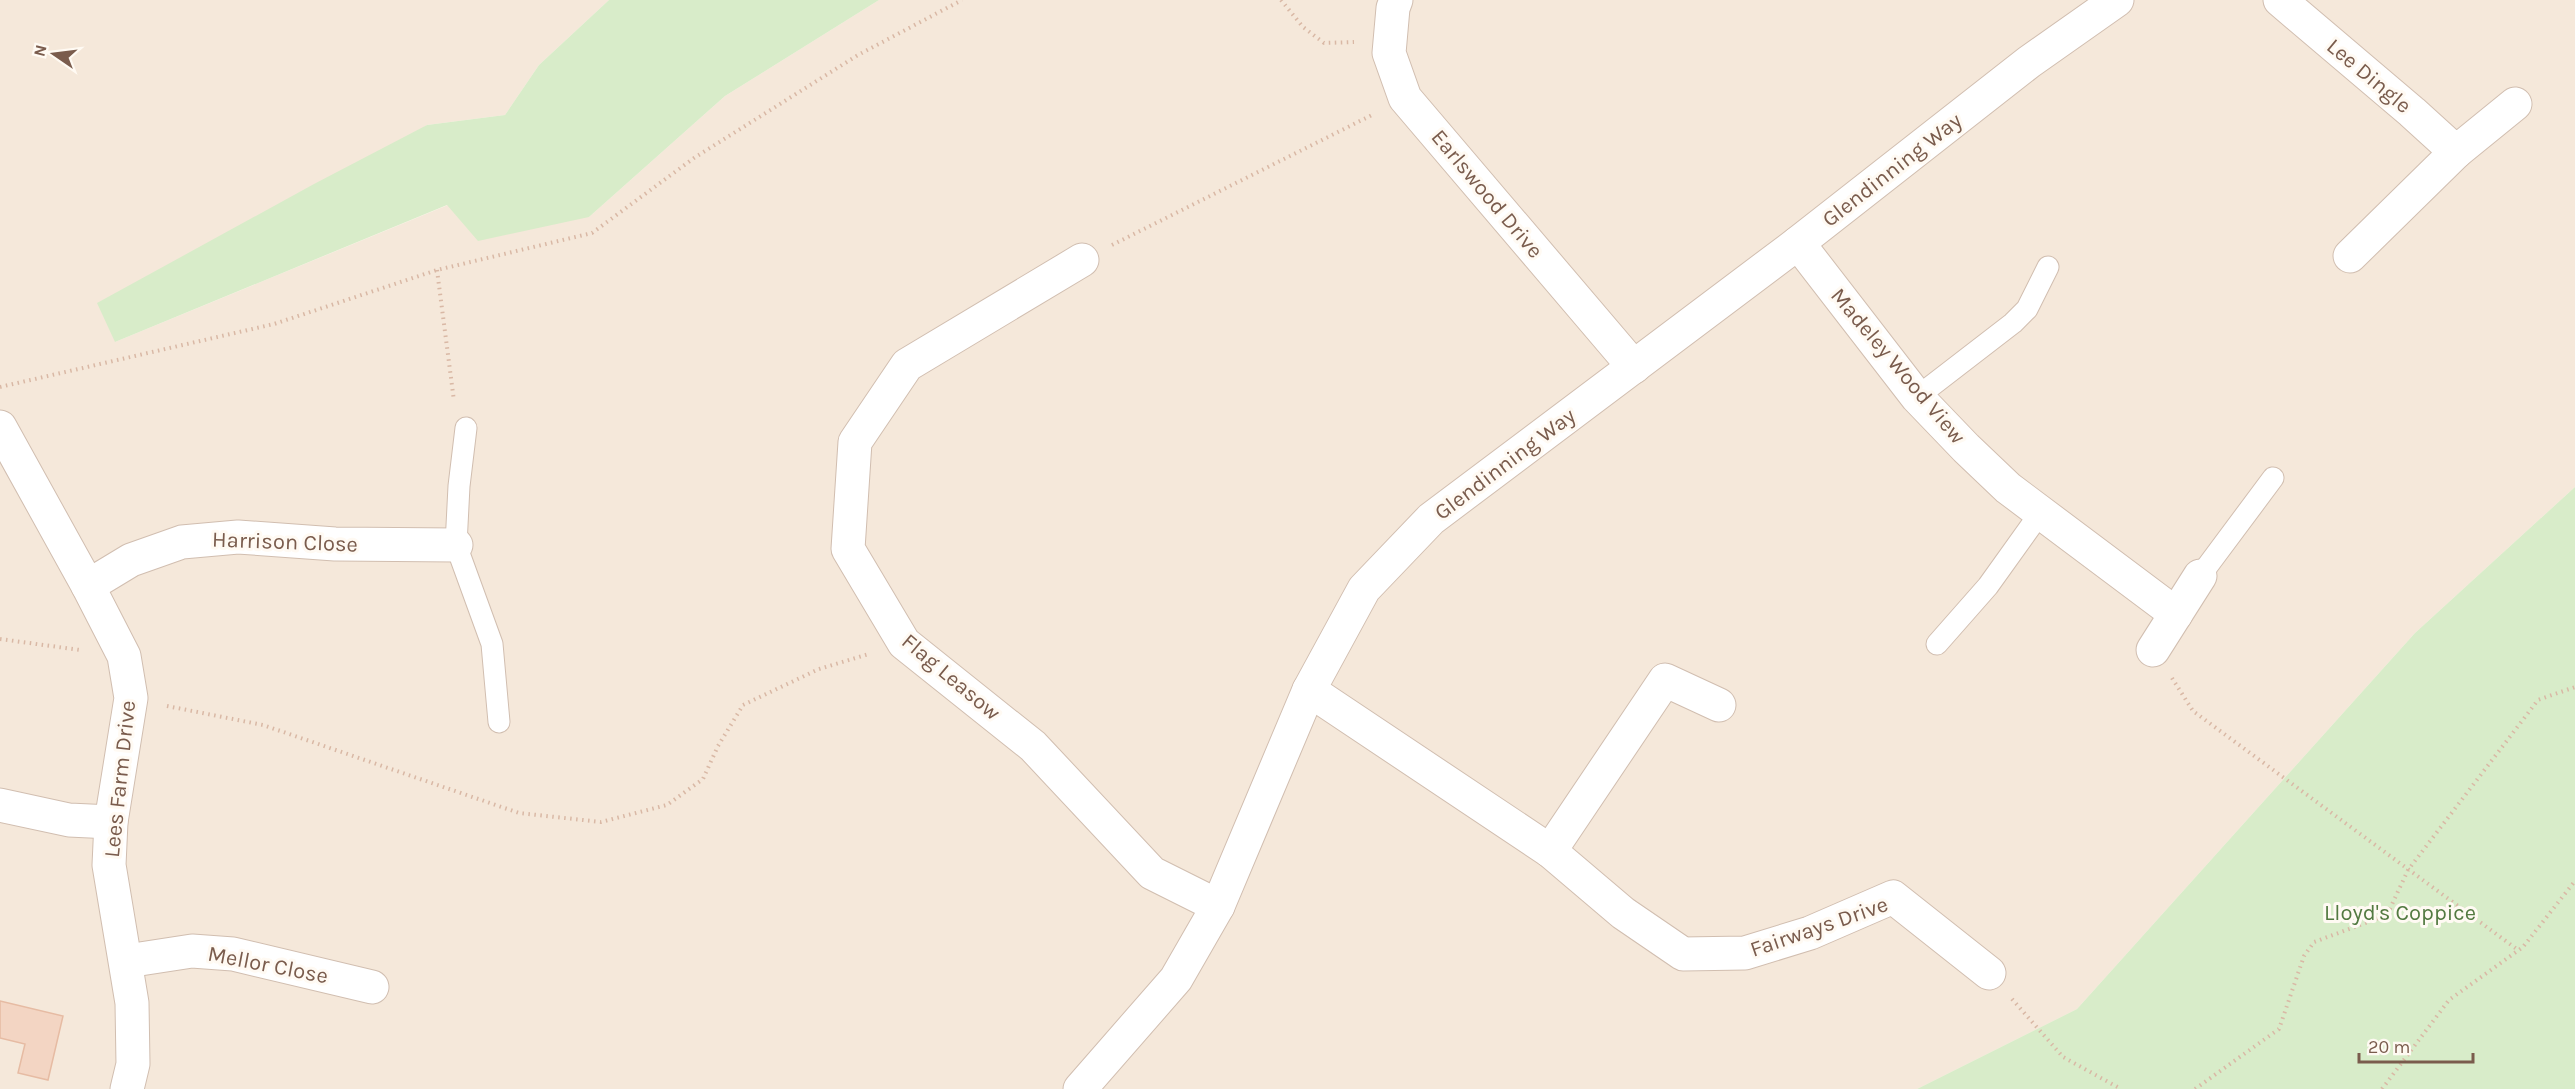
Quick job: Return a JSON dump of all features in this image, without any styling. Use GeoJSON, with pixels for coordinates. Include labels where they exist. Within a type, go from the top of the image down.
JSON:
{"type":"FeatureCollection","features":[{"type":"Feature","properties":{"kind":"street","name":"Earlswood Drive"},"geometry":{"type":"LineString","coordinates":[[1396,0],[1389,53],[1405,98],[1634,367]]}},
{"type":"Feature","properties":{"kind":"street","name":"Glendinning Way"},"geometry":{"type":"LineString","coordinates":[[1080,1089],[1176,979],[1218,906],[1310,690],[1364,589],[1431,519],[1798,243],[2029,62],[2117,0]]}},
{"type":"Feature","properties":{"kind":"street","name":"Lee Dingle"},"geometry":{"type":"LineString","coordinates":[[2280,0],[2456,152]]}},
{"type":"Feature","properties":{"kind":"street"},"geometry":{"type":"LineString","coordinates":[[2350,256],[2456,152],[2515,104]]}},
{"type":"Feature","properties":{"kind":"street","name":"Madeley Wood View"},"geometry":{"type":"LineString","coordinates":[[1798,243],[1917,397],[2008,488],[2176,614]]}},
{"type":"Feature","properties":{"kind":"street","name":"Flag Leasow"},"geometry":{"type":"LineString","coordinates":[[1082,260],[907,365],[855,441],[848,549],[904,643],[1033,746],[1152,873],[1218,906]]}},
{"type":"Feature","properties":{"kind":"street","name":"Lees Farm Drive"},"geometry":{"type":"LineString","coordinates":[[0,427],[124,656],[131,699],[111,822],[109,865],[127,962],[132,1003],[133,1064],[127,1089]]}},
{"type":"Feature","properties":{"kind":"street","name":"Harrison Close"},"geometry":{"type":"LineString","coordinates":[[88,586],[130,560],[182,542],[238,537],[335,544],[456,545]]}},
{"type":"Feature","properties":{"kind":"street"},"geometry":{"type":"LineString","coordinates":[[2153,650],[2200,576]]}},
{"type":"Feature","properties":{"kind":"street"},"geometry":{"type":"LineString","coordinates":[[1550,850],[1665,680],[1719,705]]}},
{"type":"Feature","properties":{"kind":"street","name":"Fairways Drive"},"geometry":{"type":"LineString","coordinates":[[1310,690],[1550,850],[1623,913],[1683,954],[1745,953],[1810,933],[1893,897],[1989,973]]}},
{"type":"Feature","properties":{"kind":"street"},"geometry":{"type":"LineString","coordinates":[[0,805],[69,820],[111,822]]}},
{"type":"Feature","properties":{"kind":"street","name":"Mellor Close"},"geometry":{"type":"LineString","coordinates":[[127,962],[192,951],[233,954],[372,987]]}},
{"type":"Feature","properties":{"kind":"lane"},"geometry":{"type":"LineString","coordinates":[[1917,397],[2013,323],[2027,309],[2048,267]]}},
{"type":"Feature","properties":{"kind":"lane"},"geometry":{"type":"LineString","coordinates":[[466,428],[459,486],[456,545],[492,644],[499,722]]}},
{"type":"Feature","properties":{"kind":"lane"},"geometry":{"type":"LineString","coordinates":[[2200,576],[2273,478]]}},
{"type":"Feature","properties":{"kind":"lane"},"geometry":{"type":"LineString","coordinates":[[1937,644],[1988,586],[2042,512]]}},
{"type":"Feature","properties":{"kind":"path"},"geometry":{"type":"LineString","coordinates":[[0,387],[274,324],[437,270],[592,233],[694,158],[858,55],[962,0]]}},
{"type":"Feature","properties":{"kind":"path"},"geometry":{"type":"LineString","coordinates":[[1281,0],[1302,27],[1324,43],[1356,42],[1390,35]]}},
{"type":"Feature","properties":{"kind":"path"},"geometry":{"type":"LineString","coordinates":[[1082,260],[1405,98]]}},
{"type":"Feature","properties":{"kind":"path"},"geometry":{"type":"LineString","coordinates":[[437,270],[454,405]]}},
{"type":"Feature","properties":{"kind":"path"},"geometry":{"type":"LineString","coordinates":[[0,639],[124,656]]}},
{"type":"Feature","properties":{"kind":"path"},"geometry":{"type":"LineString","coordinates":[[131,699],[264,725],[519,813],[601,822],[667,805],[703,779],[718,746],[743,705],[819,669],[904,643]]}},
{"type":"Feature","properties":{"kind":"path"},"geometry":{"type":"LineString","coordinates":[[2153,650],[2193,711],[2518,950]]}},
{"type":"Feature","properties":{"kind":"path"},"geometry":{"type":"LineString","coordinates":[[2195,1089],[2279,1029],[2304,956],[2314,942],[2387,915],[2408,870],[2538,700],[2575,687]]}},
{"type":"Feature","properties":{"kind":"path"},"geometry":{"type":"LineString","coordinates":[[2382,1089],[2448,1000],[2523,947],[2575,880]]}},
{"type":"Feature","properties":{"kind":"path"},"geometry":{"type":"LineString","coordinates":[[1989,973],[2063,1057],[2121,1089]]}},
{"type":"Feature","properties":{"kind":"shaded area"},"geometry":{"type":"Polygon","coordinates":[[[0,0],[609,0],[539,65],[505,115],[427,125],[115,342],[448,205],[589,217],[725,96],[879,0],[2575,0],[2575,487],[2415,633],[2077,1009],[1917,1089],[0,1089],[0,0]]]}},
{"type":"Feature","properties":{"kind":"green space"},"geometry":{"type":"Polygon","coordinates":[[[609,0],[879,0],[725,96],[589,217],[478,241],[447,205],[115,342],[97,303],[427,125],[505,115],[539,65],[609,0]]]}},
{"type":"Feature","properties":{"kind":"green space","name":"Lloyd's Coppice"},"geometry":{"type":"Polygon","coordinates":[[[2575,487],[2575,1089],[1917,1089],[2077,1009],[2415,633],[2575,487]]]}},
{"type":"Feature","properties":{"kind":"building"},"geometry":{"type":"Polygon","coordinates":[[[0,1001],[63,1016],[48,1080],[18,1073],[25,1044],[0,1038],[0,1001]]]}}]}
